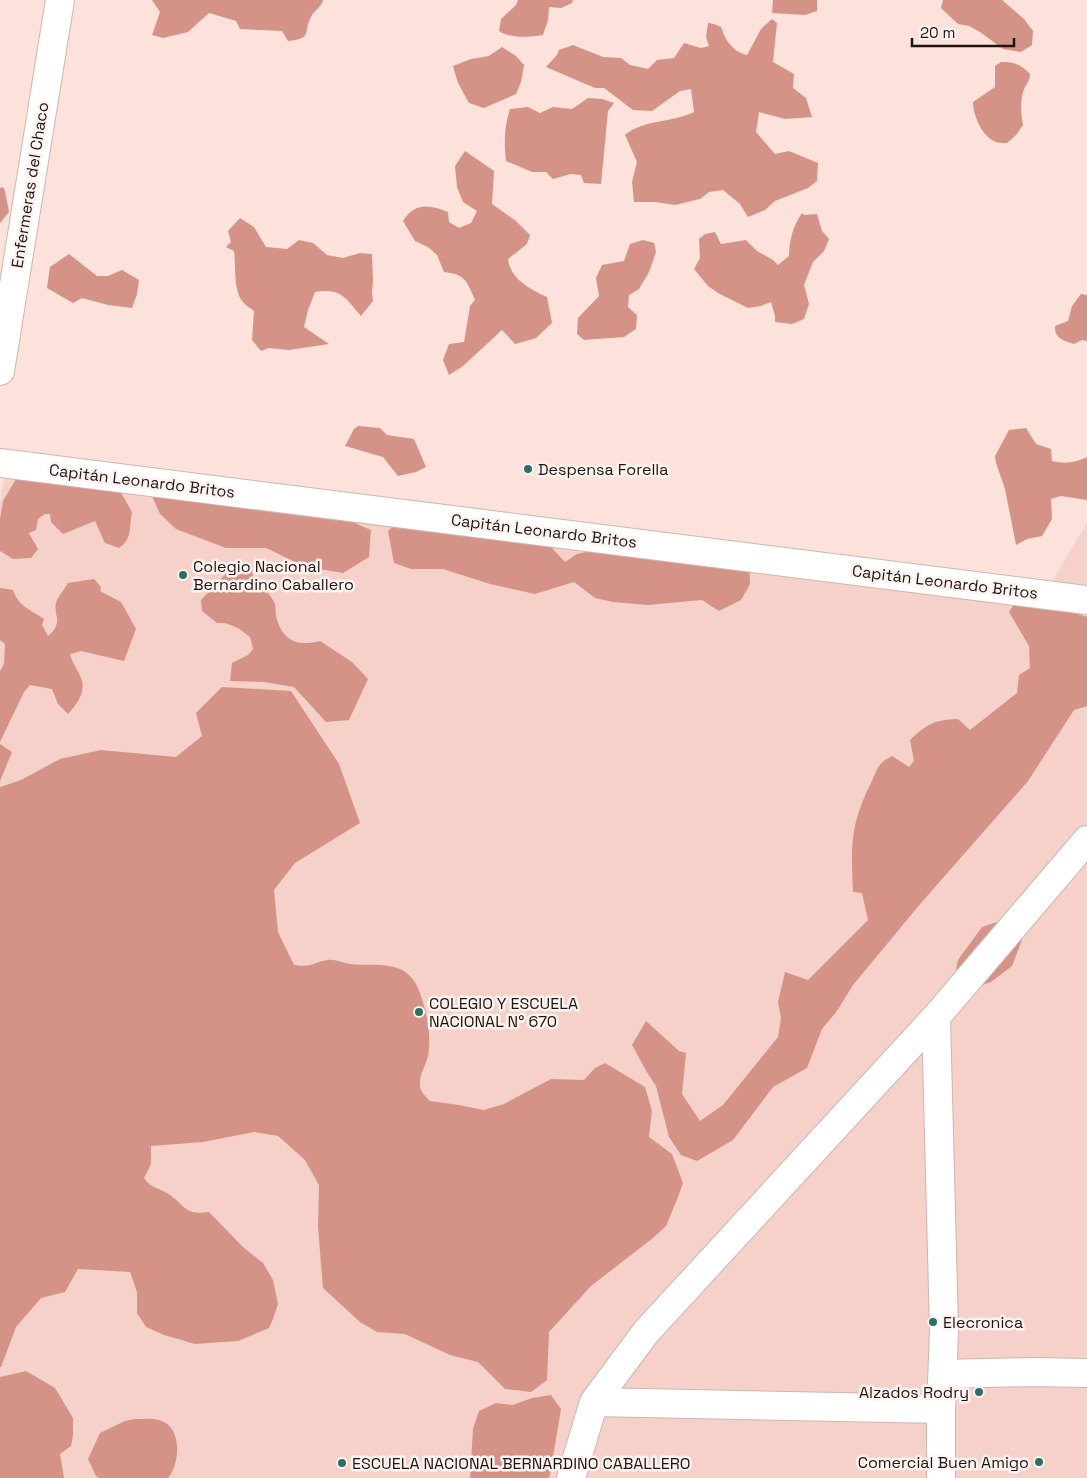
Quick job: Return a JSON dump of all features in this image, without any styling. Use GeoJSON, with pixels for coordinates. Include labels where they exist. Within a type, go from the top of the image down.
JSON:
{"type":"FeatureCollection","features":[{"type":"Feature","properties":{"kind":"street","name":"Enfermeras del Chaco"},"geometry":{"type":"LineString","coordinates":[[0,371],[60,0]]}},
{"type":"Feature","properties":{"kind":"street","name":"Capitán Leonardo Britos"},"geometry":{"type":"LineString","coordinates":[[0,463],[1087,600]]}},
{"type":"Feature","properties":{"kind":"street"},"geometry":{"type":"LineString","coordinates":[[571,1478],[594,1402],[646,1332],[936,1017],[1087,840]]}},
{"type":"Feature","properties":{"kind":"street"},"geometry":{"type":"LineString","coordinates":[[936,1017],[944,1331],[941,1478]]}},
{"type":"Feature","properties":{"kind":"street"},"geometry":{"type":"LineString","coordinates":[[943,1374],[992,1372],[1087,1373]]}},
{"type":"Feature","properties":{"kind":"street"},"geometry":{"type":"LineString","coordinates":[[594,1402],[941,1409]]}},
{"type":"Feature","properties":{"kind":"shaded area"},"geometry":{"type":"Polygon","coordinates":[[[152,0],[323,0],[311,17],[306,34],[301,39],[288,41],[282,31],[240,29],[236,21],[209,13],[188,32],[163,38],[152,35],[160,12],[152,0]]]}},
{"type":"Feature","properties":{"kind":"shaded area"},"geometry":{"type":"Polygon","coordinates":[[[518,0],[573,0],[572,3],[561,8],[549,7],[548,20],[543,35],[520,37],[504,34],[499,31],[501,19],[516,5],[518,0]]]}},
{"type":"Feature","properties":{"kind":"shaded area"},"geometry":{"type":"Polygon","coordinates":[[[773,0],[817,0],[817,11],[805,15],[772,13],[773,0]]]}},
{"type":"Feature","properties":{"kind":"shaded area"},"geometry":{"type":"Polygon","coordinates":[[[943,0],[1002,0],[1024,19],[1033,31],[1032,45],[1021,52],[1003,49],[980,32],[969,26],[958,24],[941,8],[943,0]]]}},
{"type":"Feature","properties":{"kind":"shaded area"},"geometry":{"type":"Polygon","coordinates":[[[772,19],[777,23],[773,62],[794,74],[793,88],[806,98],[812,117],[785,119],[759,112],[756,132],[775,154],[789,151],[818,163],[817,181],[808,188],[775,201],[765,210],[748,217],[740,204],[723,190],[709,192],[700,199],[675,205],[655,202],[634,202],[632,182],[637,162],[625,135],[641,126],[694,112],[691,89],[680,91],[652,111],[633,110],[604,88],[595,88],[546,67],[559,50],[573,45],[603,57],[621,58],[630,65],[648,69],[657,60],[674,58],[684,43],[701,48],[709,46],[706,37],[708,23],[721,27],[730,45],[747,55],[761,29],[772,19]]]}},
{"type":"Feature","properties":{"kind":"shaded area"},"geometry":{"type":"Polygon","coordinates":[[[502,47],[516,56],[524,65],[521,82],[516,94],[484,108],[469,103],[458,83],[453,66],[471,59],[489,56],[502,47]]]}},
{"type":"Feature","properties":{"kind":"shaded area"},"geometry":{"type":"Polygon","coordinates":[[[1001,62],[1017,64],[1030,74],[1021,100],[1023,125],[1007,143],[995,142],[985,134],[976,118],[973,102],[995,87],[995,66],[1001,62]]]}},
{"type":"Feature","properties":{"kind":"shaded area"},"geometry":{"type":"Polygon","coordinates":[[[588,98],[602,99],[614,103],[608,111],[601,184],[584,183],[581,175],[571,174],[553,179],[546,172],[532,172],[506,161],[505,135],[510,109],[528,107],[540,113],[553,107],[572,109],[588,98]]]}},
{"type":"Feature","properties":{"kind":"shaded area"},"geometry":{"type":"Polygon","coordinates":[[[465,151],[494,171],[492,204],[516,221],[530,235],[527,244],[508,259],[517,278],[547,297],[552,323],[536,338],[515,344],[502,330],[463,366],[449,375],[443,360],[449,344],[464,342],[470,306],[475,300],[464,280],[457,275],[444,272],[437,255],[428,247],[415,241],[403,221],[418,208],[429,207],[448,212],[449,222],[459,228],[471,223],[477,211],[463,202],[457,187],[455,166],[465,151]]]}},
{"type":"Feature","properties":{"kind":"shaded area"},"geometry":{"type":"Polygon","coordinates":[[[3,187],[9,212],[0,223],[0,188],[3,187]]]}},
{"type":"Feature","properties":{"kind":"shaded area"},"geometry":{"type":"Polygon","coordinates":[[[802,213],[804,215],[817,214],[822,231],[829,239],[824,251],[813,262],[804,285],[809,304],[804,319],[792,324],[775,322],[771,302],[748,308],[708,286],[694,269],[700,258],[699,239],[705,234],[715,232],[721,244],[746,240],[757,251],[778,265],[789,256],[792,234],[802,213]]]}},
{"type":"Feature","properties":{"kind":"shaded area"},"geometry":{"type":"Polygon","coordinates":[[[240,218],[254,227],[266,247],[287,249],[299,240],[313,243],[327,255],[343,258],[360,253],[372,254],[373,301],[361,316],[347,299],[337,293],[315,292],[304,327],[329,344],[289,350],[269,348],[261,351],[252,340],[254,311],[245,304],[238,293],[234,251],[226,247],[231,242],[228,231],[240,218]]]}},
{"type":"Feature","properties":{"kind":"shaded area"},"geometry":{"type":"Polygon","coordinates":[[[643,240],[654,243],[656,252],[649,272],[639,289],[629,295],[628,307],[637,315],[636,329],[624,337],[584,340],[577,334],[578,318],[599,296],[596,278],[602,265],[624,261],[630,244],[643,240]]]}},
{"type":"Feature","properties":{"kind":"shaded area"},"geometry":{"type":"Polygon","coordinates":[[[69,254],[97,276],[108,276],[122,270],[139,280],[132,308],[108,305],[82,298],[73,303],[47,288],[50,267],[69,254]]]}},
{"type":"Feature","properties":{"kind":"shaded area"},"geometry":{"type":"Polygon","coordinates":[[[1081,294],[1087,295],[1087,341],[1082,340],[1074,344],[1058,337],[1055,326],[1068,321],[1072,306],[1081,294]]]}},
{"type":"Feature","properties":{"kind":"shaded area"},"geometry":{"type":"Polygon","coordinates":[[[358,426],[380,428],[387,435],[414,439],[426,467],[416,472],[398,476],[383,457],[345,446],[354,429],[358,426]]]}},
{"type":"Feature","properties":{"kind":"shaded area"},"geometry":{"type":"Polygon","coordinates":[[[1026,428],[1036,444],[1051,449],[1052,461],[1070,462],[1087,457],[1087,500],[1061,496],[1051,499],[1052,519],[1042,536],[1027,539],[1016,545],[1005,489],[995,456],[1009,430],[1026,428]]]}},
{"type":"Feature","properties":{"kind":"shaded area"},"geometry":{"type":"Polygon","coordinates":[[[22,469],[119,489],[132,512],[127,541],[119,548],[105,543],[95,521],[63,534],[51,522],[50,514],[45,514],[38,519],[36,530],[29,533],[38,549],[31,558],[13,559],[0,551],[0,519],[3,501],[22,469]]]}},
{"type":"Feature","properties":{"kind":"shaded area","name":"COLEGIO Y ESCUELA NACIONAL N° 670"},"geometry":{"type":"Polygon","coordinates":[[[5,471],[1036,608],[1087,523],[1087,1478],[0,1478],[0,504],[5,471]]]}},
{"type":"Feature","properties":{"kind":"shaded area"},"geometry":{"type":"Polygon","coordinates":[[[169,494],[345,519],[371,530],[369,557],[343,573],[314,568],[295,562],[266,548],[226,548],[176,529],[160,514],[152,496],[169,494]]]}},
{"type":"Feature","properties":{"kind":"shaded area"},"geometry":{"type":"Polygon","coordinates":[[[399,521],[551,532],[552,548],[565,562],[577,554],[595,550],[749,557],[750,584],[741,600],[719,611],[702,600],[648,605],[613,602],[595,598],[574,582],[535,594],[490,584],[443,569],[411,569],[394,563],[388,531],[399,521]]]}},
{"type":"Feature","properties":{"kind":"shaded area"},"geometry":{"type":"Polygon","coordinates":[[[234,565],[251,567],[254,581],[273,600],[279,624],[286,636],[297,642],[311,643],[320,641],[352,662],[368,679],[349,720],[326,722],[294,687],[264,682],[230,681],[232,663],[248,655],[253,649],[250,637],[238,628],[225,623],[217,623],[202,611],[201,600],[234,565]]]}},
{"type":"Feature","properties":{"kind":"shaded area"},"geometry":{"type":"Polygon","coordinates":[[[94,579],[101,587],[100,591],[121,602],[136,629],[124,661],[81,651],[70,654],[83,686],[81,695],[74,707],[68,714],[58,704],[52,689],[30,685],[24,692],[0,742],[0,671],[4,664],[5,644],[0,640],[0,588],[13,590],[22,604],[44,619],[42,625],[48,636],[57,622],[57,600],[68,583],[94,579]]]}},
{"type":"Feature","properties":{"kind":"shaded area"},"geometry":{"type":"Polygon","coordinates":[[[1058,596],[1078,614],[1087,617],[1087,706],[1074,710],[1028,781],[921,903],[853,985],[837,1011],[822,1029],[807,1068],[773,1087],[733,1140],[697,1161],[681,1155],[669,1137],[656,1086],[632,1045],[646,1021],[679,1051],[686,1053],[682,1094],[700,1121],[723,1105],[778,1037],[781,1018],[778,1002],[785,972],[808,980],[868,920],[862,893],[853,892],[852,848],[859,811],[879,767],[883,761],[892,756],[909,767],[914,761],[910,740],[922,730],[943,720],[958,719],[970,730],[1017,693],[1019,675],[1030,668],[1029,646],[1009,612],[1014,604],[1058,596]]]}},
{"type":"Feature","properties":{"kind":"shaded area"},"geometry":{"type":"Polygon","coordinates":[[[222,687],[291,691],[339,764],[360,823],[295,863],[274,890],[278,932],[294,965],[309,965],[331,960],[350,964],[379,965],[397,968],[412,978],[421,996],[428,1021],[429,1048],[421,1075],[420,1088],[430,1101],[484,1110],[504,1104],[551,1079],[584,1080],[595,1068],[605,1063],[645,1087],[652,1111],[649,1137],[672,1154],[683,1183],[678,1197],[666,1226],[591,1286],[549,1332],[547,1380],[531,1392],[505,1389],[478,1362],[450,1355],[405,1334],[377,1332],[360,1322],[323,1288],[318,1227],[319,1185],[305,1160],[278,1136],[254,1132],[203,1142],[151,1146],[151,1164],[144,1178],[150,1184],[173,1197],[189,1211],[209,1212],[243,1247],[263,1263],[273,1280],[278,1304],[269,1328],[238,1341],[195,1344],[164,1335],[146,1327],[137,1313],[137,1292],[130,1272],[78,1269],[65,1292],[41,1298],[16,1327],[0,1367],[0,787],[21,780],[60,759],[101,750],[176,757],[202,736],[196,713],[222,687]]]}},
{"type":"Feature","properties":{"kind":"shaded area"},"geometry":{"type":"Polygon","coordinates":[[[0,744],[12,752],[0,781],[0,744]]]}},
{"type":"Feature","properties":{"kind":"shaded area"},"geometry":{"type":"Polygon","coordinates":[[[1003,920],[1022,934],[1022,940],[1012,966],[991,982],[982,985],[972,982],[956,969],[958,960],[982,927],[1003,920]]]}},
{"type":"Feature","properties":{"kind":"shaded area"},"geometry":{"type":"Polygon","coordinates":[[[26,1371],[55,1388],[73,1418],[71,1446],[60,1454],[64,1478],[0,1478],[0,1377],[26,1371]]]}},
{"type":"Feature","properties":{"kind":"shaded area"},"geometry":{"type":"Polygon","coordinates":[[[551,1395],[561,1409],[548,1478],[470,1478],[473,1429],[479,1411],[496,1403],[513,1405],[532,1398],[551,1395]]]}},
{"type":"Feature","properties":{"kind":"shaded area"},"geometry":{"type":"Polygon","coordinates":[[[135,1419],[159,1420],[171,1428],[177,1442],[175,1465],[172,1472],[168,1478],[99,1478],[96,1476],[88,1459],[100,1433],[125,1421],[135,1419]]]}},
{"type":"Feature","properties":{"kind":"place","name":"Despensa Forella"},"geometry":{"type":"Point","coordinates":[528,469]}},
{"type":"Feature","properties":{"kind":"place","name":"Colegio Nacional Bernardino Caballero"},"geometry":{"type":"Point","coordinates":[183,575]}},
{"type":"Feature","properties":{"kind":"place","name":"COLEGIO Y ESCUELA NACIONAL N° 670"},"geometry":{"type":"Point","coordinates":[419,1012]}},
{"type":"Feature","properties":{"kind":"place","name":"Elecronica"},"geometry":{"type":"Point","coordinates":[933,1322]}},
{"type":"Feature","properties":{"kind":"place","name":"Alzados Rodry"},"geometry":{"type":"Point","coordinates":[979,1392]}},
{"type":"Feature","properties":{"kind":"place","name":"Comercial Buen Amigo"},"geometry":{"type":"Point","coordinates":[1039,1462]}},
{"type":"Feature","properties":{"kind":"place","name":"ESCUELA NACIONAL BERNARDINO CABALLERO"},"geometry":{"type":"Point","coordinates":[342,1463]}}]}
